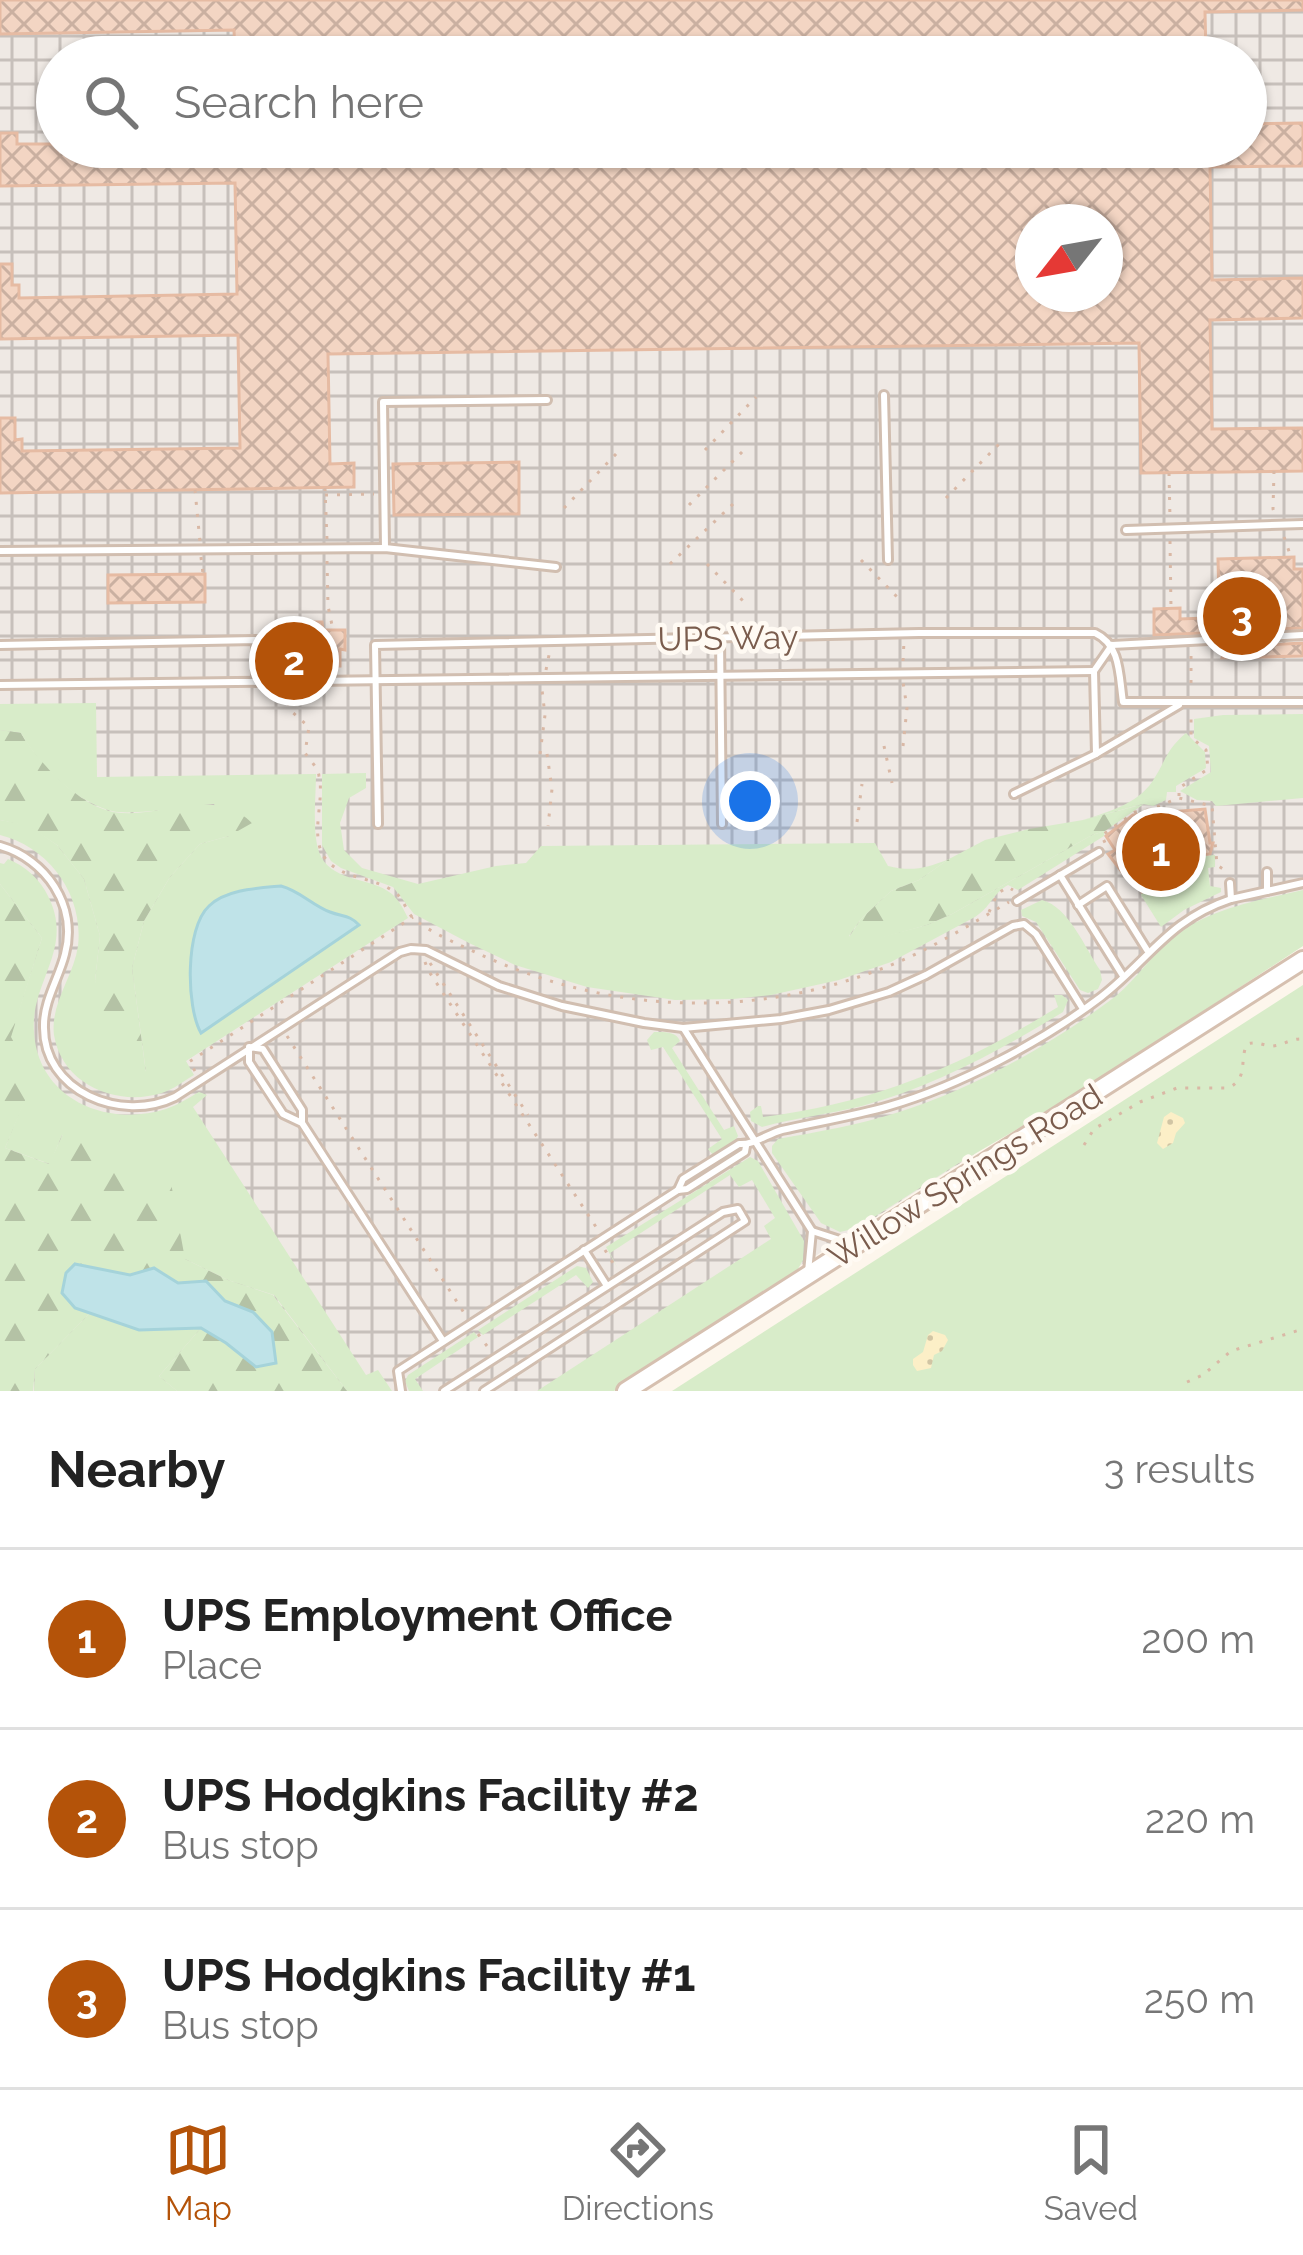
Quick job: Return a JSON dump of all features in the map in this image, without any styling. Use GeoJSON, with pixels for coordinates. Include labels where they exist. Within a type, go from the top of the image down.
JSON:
{"type":"FeatureCollection","features":[{"type":"Feature","properties":{"kind":"main road","name":"Willow Springs Road"},"geometry":{"type":"LineString","coordinates":[[626,1391],[1303,960]]}},
{"type":"Feature","properties":{"kind":"lane"},"geometry":{"type":"LineString","coordinates":[[884,395],[888,560]]}},
{"type":"Feature","properties":{"kind":"lane"},"geometry":{"type":"LineString","coordinates":[[386,548],[383,402],[548,400]]}},
{"type":"Feature","properties":{"kind":"lane"},"geometry":{"type":"LineString","coordinates":[[1126,530],[1303,524]]}},
{"type":"Feature","properties":{"kind":"lane"},"geometry":{"type":"LineString","coordinates":[[0,550],[386,548],[556,567]]}},
{"type":"Feature","properties":{"kind":"lane","name":"UPS Way"},"geometry":{"type":"LineString","coordinates":[[375,680],[375,645],[1095,633],[1112,645],[1303,635]]}},
{"type":"Feature","properties":{"kind":"lane"},"geometry":{"type":"LineString","coordinates":[[720,638],[722,824]]}},
{"type":"Feature","properties":{"kind":"lane"},"geometry":{"type":"LineString","coordinates":[[0,645],[256,640],[256,682]]}},
{"type":"Feature","properties":{"kind":"lane"},"geometry":{"type":"LineString","coordinates":[[1096,754],[1094,671],[1112,645],[1124,702],[1303,702]]}},
{"type":"Feature","properties":{"kind":"lane","name":"UPS Way"},"geometry":{"type":"LineString","coordinates":[[0,685],[1094,671]]}},
{"type":"Feature","properties":{"kind":"lane"},"geometry":{"type":"LineString","coordinates":[[375,680],[378,824]]}},
{"type":"Feature","properties":{"kind":"lane"},"geometry":{"type":"LineString","coordinates":[[1014,794],[1096,754],[1183,703]]}},
{"type":"Feature","properties":{"kind":"lane"},"geometry":{"type":"LineString","coordinates":[[0,846],[37,865],[51,880],[66,914],[68,944],[44,1026],[52,1061],[73,1087],[116,1105],[155,1104],[175,1097],[411,949],[530,998],[683,1028],[782,1019],[869,998],[926,975],[1010,927],[1024,925],[1036,934],[1083,1009]]}},
{"type":"Feature","properties":{"kind":"lane"},"geometry":{"type":"LineString","coordinates":[[1017,901],[1099,852]]}},
{"type":"Feature","properties":{"kind":"lane"},"geometry":{"type":"LineString","coordinates":[[1267,872],[1267,891]]}},
{"type":"Feature","properties":{"kind":"lane"},"geometry":{"type":"LineString","coordinates":[[1060,875],[1123,976]]}},
{"type":"Feature","properties":{"kind":"lane"},"geometry":{"type":"LineString","coordinates":[[1230,883],[1231,899]]}},
{"type":"Feature","properties":{"kind":"lane"},"geometry":{"type":"LineString","coordinates":[[401,1391],[398,1371],[678,1190],[682,1179],[739,1144],[931,1091],[997,1061],[1106,992],[1189,917],[1231,899],[1303,883]]}},
{"type":"Feature","properties":{"kind":"lane"},"geometry":{"type":"LineString","coordinates":[[1078,904],[1107,886],[1148,952]]}},
{"type":"Feature","properties":{"kind":"lane"},"geometry":{"type":"LineString","coordinates":[[683,1028],[750,1143],[812,1231],[807,1276]]}},
{"type":"Feature","properties":{"kind":"lane"},"geometry":{"type":"LineString","coordinates":[[250,1047],[249,1061],[284,1114],[302,1124],[443,1341]]}},
{"type":"Feature","properties":{"kind":"lane"},"geometry":{"type":"LineString","coordinates":[[250,1047],[263,1048],[302,1110],[302,1124]]}},
{"type":"Feature","properties":{"kind":"lane"},"geometry":{"type":"LineString","coordinates":[[444,1391],[674,1243],[730,1209],[738,1210],[745,1221],[484,1391]]}},
{"type":"Feature","properties":{"kind":"lane"},"geometry":{"type":"LineString","coordinates":[[812,1231],[855,1246]]}},
{"type":"Feature","properties":{"kind":"lane"},"geometry":{"type":"LineString","coordinates":[[674,1243],[685,1260]]}},
{"type":"Feature","properties":{"kind":"lane"},"geometry":{"type":"LineString","coordinates":[[584,1250],[607,1286]]}},
{"type":"Feature","properties":{"kind":"path"},"geometry":{"type":"LineString","coordinates":[[705,451],[756,397]]}},
{"type":"Feature","properties":{"kind":"path"},"geometry":{"type":"LineString","coordinates":[[946,498],[1000,442]]}},
{"type":"Feature","properties":{"kind":"path"},"geometry":{"type":"LineString","coordinates":[[689,505],[746,449]]}},
{"type":"Feature","properties":{"kind":"path"},"geometry":{"type":"LineString","coordinates":[[564,508],[617,453]]}},
{"type":"Feature","properties":{"kind":"path"},"geometry":{"type":"LineString","coordinates":[[1169,473],[1171,609]]}},
{"type":"Feature","properties":{"kind":"path"},"geometry":{"type":"LineString","coordinates":[[195,490],[202,574]]}},
{"type":"Feature","properties":{"kind":"path"},"geometry":{"type":"LineString","coordinates":[[325,495],[385,494]]}},
{"type":"Feature","properties":{"kind":"path"},"geometry":{"type":"LineString","coordinates":[[670,565],[734,504]]}},
{"type":"Feature","properties":{"kind":"path"},"geometry":{"type":"LineString","coordinates":[[861,560],[902,602]]}},
{"type":"Feature","properties":{"kind":"path"},"geometry":{"type":"LineString","coordinates":[[707,564],[747,605]]}},
{"type":"Feature","properties":{"kind":"path"},"geometry":{"type":"LineString","coordinates":[[903,746],[908,708],[902,674],[905,633]]}},
{"type":"Feature","properties":{"kind":"path"},"geometry":{"type":"LineString","coordinates":[[548,826],[553,789],[544,754],[543,678],[551,641]]}},
{"type":"Feature","properties":{"kind":"path"},"geometry":{"type":"LineString","coordinates":[[1191,656],[1191,693]]}},
{"type":"Feature","properties":{"kind":"path"},"geometry":{"type":"LineString","coordinates":[[284,682],[290,710],[309,727],[305,753],[319,774],[319,841],[326,858],[341,871],[396,893],[412,917],[512,969],[596,994],[668,1003],[786,997],[866,975],[934,946],[1017,901]]}},
{"type":"Feature","properties":{"kind":"path"},"geometry":{"type":"LineString","coordinates":[[1191,718],[1191,737],[1207,750],[1208,769],[1179,788],[1179,798],[1212,806],[1217,865],[1229,873]]}},
{"type":"Feature","properties":{"kind":"path"},"geometry":{"type":"LineString","coordinates":[[884,746],[892,783]]}},
{"type":"Feature","properties":{"kind":"path"},"geometry":{"type":"LineString","coordinates":[[857,822],[862,784]]}},
{"type":"Feature","properties":{"kind":"path"},"geometry":{"type":"LineString","coordinates":[[196,1073],[189,1062],[412,917]]}},
{"type":"Feature","properties":{"kind":"path"},"geometry":{"type":"LineString","coordinates":[[431,928],[428,970],[602,1239],[617,1270]]}},
{"type":"Feature","properties":{"kind":"path"},"geometry":{"type":"LineString","coordinates":[[426,955],[528,1115]]}},
{"type":"Feature","properties":{"kind":"path"},"geometry":{"type":"LineString","coordinates":[[282,1027],[487,1345]]}},
{"type":"Feature","properties":{"kind":"path"},"geometry":{"type":"LineString","coordinates":[[1084,1145],[1094,1129],[1140,1102],[1177,1088],[1235,1085],[1243,1072],[1247,1044],[1273,1046],[1303,1039]]}},
{"type":"Feature","properties":{"kind":"path"},"geometry":{"type":"LineString","coordinates":[[1187,1382],[1231,1351],[1303,1329]]}},
{"type":"Feature","properties":{"kind":"shaded area"},"geometry":{"type":"Polygon","coordinates":[[[0,0],[1303,0],[1303,943],[605,1391],[0,1391],[0,0]]]}},
{"type":"Feature","properties":{"kind":"green space"},"geometry":{"type":"Polygon","coordinates":[[[96,703],[97,777],[316,774],[316,834],[324,862],[341,874],[392,894],[408,918],[186,1061],[194,1075],[175,1087],[145,1097],[94,1088],[68,1067],[54,1035],[56,1012],[78,946],[75,909],[60,876],[34,850],[0,835],[0,820],[28,825],[57,845],[84,879],[100,936],[95,981],[146,1072],[132,968],[144,921],[170,877],[200,844],[229,836],[214,804],[121,812],[85,800],[48,769],[21,733],[0,730],[0,704],[96,703]],[[293,890],[201,1033],[359,925],[293,890]]]}},
{"type":"Feature","properties":{"kind":"green space"},"geometry":{"type":"Polygon","coordinates":[[[1303,714],[1303,798],[1216,806],[1180,791],[1211,772],[1209,746],[1194,738],[1194,719],[1303,714]]]}},
{"type":"Feature","properties":{"kind":"green space"},"geometry":{"type":"Polygon","coordinates":[[[0,730],[21,733],[61,781],[101,808],[131,813],[203,804],[236,812],[252,823],[200,844],[170,877],[144,921],[132,968],[146,1073],[139,1075],[119,1055],[102,1010],[95,981],[100,936],[84,879],[57,845],[28,826],[0,820],[0,730]]]}},
{"type":"Feature","properties":{"kind":"green space"},"geometry":{"type":"Polygon","coordinates":[[[1186,733],[1205,752],[1206,768],[1153,806],[1143,804],[1083,820],[1138,796],[1186,733]]]}},
{"type":"Feature","properties":{"kind":"green space"},"geometry":{"type":"Polygon","coordinates":[[[366,773],[366,788],[349,798],[340,823],[344,850],[362,868],[418,884],[526,863],[541,846],[875,843],[888,866],[919,868],[949,859],[919,880],[891,891],[861,919],[849,936],[859,943],[952,914],[1105,831],[1018,890],[1008,885],[975,917],[891,962],[771,995],[675,1000],[587,987],[515,965],[414,914],[393,887],[331,861],[322,845],[322,774],[366,773]]]}},
{"type":"Feature","properties":{"kind":"green space"},"geometry":{"type":"Polygon","coordinates":[[[1144,804],[1105,831],[952,914],[859,944],[849,937],[891,891],[919,880],[985,840],[1144,804]]]}},
{"type":"Feature","properties":{"kind":"green space"},"geometry":{"type":"Polygon","coordinates":[[[1215,855],[1215,867],[1208,868],[1210,886],[1221,892],[1161,927],[1142,892],[1157,884],[1176,858],[1215,855]]]}},
{"type":"Feature","properties":{"kind":"green space"},"geometry":{"type":"Polygon","coordinates":[[[8,859],[36,879],[55,915],[54,949],[38,997],[34,1032],[48,1075],[79,1103],[121,1114],[144,1114],[199,1092],[207,1095],[193,1107],[366,1375],[378,1370],[392,1391],[347,1391],[274,1295],[185,1259],[62,1135],[50,1164],[5,1148],[33,1079],[10,1038],[42,938],[0,884],[0,863],[8,859]]]}},
{"type":"Feature","properties":{"kind":"green space"},"geometry":{"type":"Polygon","coordinates":[[[0,884],[42,938],[11,1037],[34,1079],[5,1148],[49,1164],[63,1134],[171,1183],[185,1259],[273,1295],[347,1391],[177,1391],[159,1376],[201,1328],[256,1367],[253,1312],[225,1301],[206,1281],[178,1283],[154,1268],[130,1275],[75,1264],[75,1308],[90,1313],[35,1369],[33,1391],[0,1391],[0,884]]]}},
{"type":"Feature","properties":{"kind":"green space"},"geometry":{"type":"Polygon","coordinates":[[[1303,890],[1303,946],[1076,1095],[857,1228],[840,1232],[821,1223],[772,1153],[778,1139],[896,1113],[979,1080],[1108,1002],[1181,931],[1231,908],[1303,890]]]}},
{"type":"Feature","properties":{"kind":"green space"},"geometry":{"type":"Polygon","coordinates":[[[1042,900],[1060,911],[1075,929],[1100,970],[1098,989],[1080,990],[1036,922],[1022,916],[1021,910],[1042,900]]]}},
{"type":"Feature","properties":{"kind":"green space"},"geometry":{"type":"Polygon","coordinates":[[[1303,985],[1303,1391],[672,1391],[1303,985]]]}},
{"type":"Feature","properties":{"kind":"green space"},"geometry":{"type":"Polygon","coordinates":[[[1054,995],[1068,1000],[1063,1012],[941,1078],[850,1109],[762,1127],[751,1121],[750,1112],[758,1106],[763,1117],[844,1102],[952,1064],[1058,1007],[1054,995]]]}},
{"type":"Feature","properties":{"kind":"green space"},"geometry":{"type":"Polygon","coordinates":[[[654,1032],[678,1038],[672,1048],[724,1130],[734,1126],[735,1141],[713,1155],[708,1149],[722,1139],[663,1047],[651,1050],[647,1040],[654,1032]]]}},
{"type":"Feature","properties":{"kind":"green space"},"geometry":{"type":"Polygon","coordinates":[[[750,1157],[758,1161],[804,1241],[803,1260],[793,1278],[703,1330],[614,1391],[537,1391],[771,1239],[764,1226],[775,1218],[752,1180],[739,1187],[730,1175],[610,1253],[618,1269],[606,1247],[750,1157]]]}},
{"type":"Feature","properties":{"kind":"green space"},"geometry":{"type":"Polygon","coordinates":[[[577,1266],[586,1268],[593,1282],[588,1288],[576,1275],[483,1335],[478,1330],[577,1266]]]}},
{"type":"Feature","properties":{"kind":"green space"},"geometry":{"type":"Polygon","coordinates":[[[90,1313],[139,1330],[201,1328],[159,1376],[177,1391],[34,1391],[35,1369],[90,1313]]]}},
{"type":"Feature","properties":{"kind":"green space"},"geometry":{"type":"Polygon","coordinates":[[[474,1332],[478,1337],[415,1379],[423,1391],[409,1391],[408,1375],[474,1332]]]}},
{"type":"Feature","properties":{"kind":"sand"},"geometry":{"type":"Polygon","coordinates":[[[1171,1112],[1185,1123],[1173,1143],[1163,1149],[1157,1143],[1164,1117],[1171,1112]]]}},
{"type":"Feature","properties":{"kind":"sand"},"geometry":{"type":"Polygon","coordinates":[[[933,1331],[948,1340],[934,1355],[931,1368],[917,1371],[913,1359],[923,1352],[933,1331]]]}},
{"type":"Feature","properties":{"kind":"water"},"geometry":{"type":"Polygon","coordinates":[[[281,886],[359,925],[201,1033],[190,968],[201,917],[224,896],[281,886]]]}},
{"type":"Feature","properties":{"kind":"water"},"geometry":{"type":"Polygon","coordinates":[[[75,1264],[130,1275],[154,1268],[178,1283],[206,1281],[225,1301],[253,1312],[272,1332],[276,1363],[256,1367],[201,1328],[139,1330],[75,1308],[62,1293],[66,1273],[75,1264]]]}},
{"type":"Feature","properties":{"kind":"building"},"geometry":{"type":"Polygon","coordinates":[[[0,0],[1303,0],[1303,10],[1205,12],[1206,36],[234,36],[234,30],[0,34],[0,0]]]}},
{"type":"Feature","properties":{"kind":"building"},"geometry":{"type":"Polygon","coordinates":[[[1303,123],[1303,166],[1267,166],[1267,124],[1303,123]]]}},
{"type":"Feature","properties":{"kind":"building"},"geometry":{"type":"Polygon","coordinates":[[[0,133],[17,133],[17,144],[36,144],[36,168],[1210,168],[1212,280],[1303,278],[1303,318],[1210,320],[1212,429],[1303,428],[1303,471],[1141,473],[1139,343],[328,354],[330,464],[354,463],[354,487],[0,493],[0,418],[15,418],[15,440],[22,439],[22,451],[240,448],[238,335],[0,339],[0,264],[12,264],[12,285],[19,285],[19,298],[237,294],[235,183],[0,186],[0,133]]]}},
{"type":"Feature","properties":{"kind":"building"},"geometry":{"type":"Polygon","coordinates":[[[519,462],[519,514],[394,515],[393,464],[519,462]]]}},
{"type":"Feature","properties":{"kind":"building"},"geometry":{"type":"Polygon","coordinates":[[[1294,557],[1294,569],[1303,569],[1303,628],[1229,631],[1233,615],[1205,615],[1204,601],[1219,601],[1218,559],[1294,557]]]}},
{"type":"Feature","properties":{"kind":"building"},"geometry":{"type":"Polygon","coordinates":[[[205,574],[205,602],[108,603],[108,575],[205,574]]]}},
{"type":"Feature","properties":{"kind":"building"},"geometry":{"type":"Polygon","coordinates":[[[1180,608],[1180,619],[1205,618],[1205,633],[1154,635],[1154,609],[1180,608]]]}},
{"type":"Feature","properties":{"kind":"building"},"geometry":{"type":"Polygon","coordinates":[[[295,622],[322,622],[323,630],[345,630],[340,666],[287,667],[287,650],[295,650],[295,622]]]}},
{"type":"Feature","properties":{"kind":"building"},"geometry":{"type":"Polygon","coordinates":[[[1303,643],[1303,656],[1222,658],[1225,647],[1303,643]]]}},
{"type":"Feature","properties":{"kind":"building"},"geometry":{"type":"Polygon","coordinates":[[[1205,809],[1213,843],[1210,854],[1176,858],[1178,880],[1142,892],[1108,854],[1115,850],[1106,836],[1133,815],[1205,809]]]}},
{"type":"Feature","properties":{"kind":"place","name":"UPS Hodgkins Facility #1"},"geometry":{"type":"Point","coordinates":[1242,616]}},
{"type":"Feature","properties":{"kind":"place","name":"UPS Hodgkins Facility #2"},"geometry":{"type":"Point","coordinates":[294,661]}},
{"type":"Feature","properties":{"kind":"place","name":"UPS Employment Office"},"geometry":{"type":"Point","coordinates":[1161,852]}}]}
